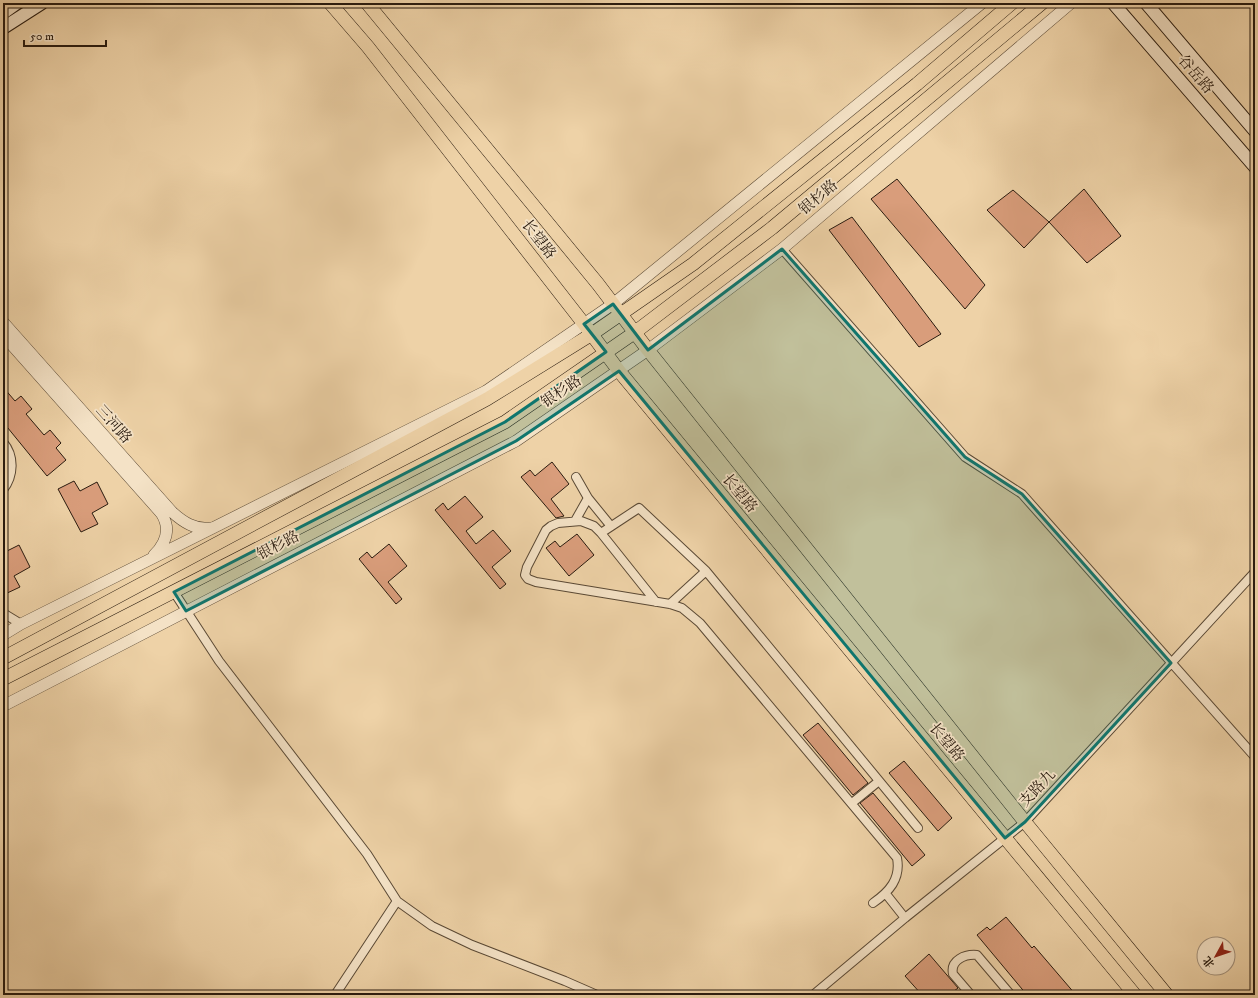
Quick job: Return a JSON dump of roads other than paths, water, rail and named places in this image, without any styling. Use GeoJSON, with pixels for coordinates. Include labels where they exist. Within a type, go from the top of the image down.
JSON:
{"type":"FeatureCollection","features":[{"type":"Feature","properties":{"kind":"main road"},"geometry":{"type":"LineString","coordinates":[[3,13],[18,3]]}},
{"type":"Feature","properties":{"kind":"main road"},"geometry":{"type":"LineString","coordinates":[[3,28],[42,3]]}},
{"type":"Feature","properties":{"kind":"main road","name":"长望路"},"geometry":{"type":"LineString","coordinates":[[330,3],[368,47],[606,352],[619,371],[1135,995]]}},
{"type":"Feature","properties":{"kind":"main road","name":"长望路"},"geometry":{"type":"LineString","coordinates":[[367,3],[613,304],[634,333],[1025,822],[1167,995]]}},
{"type":"Feature","properties":{"kind":"main road","name":"银杉路"},"geometry":{"type":"LineString","coordinates":[[3,658],[487,399],[592,334],[693,264],[747,222],[917,84],[1012,3]]}},
{"type":"Feature","properties":{"kind":"main road","name":"银杉路"},"geometry":{"type":"LineString","coordinates":[[3,679],[505,422],[634,333],[772,228],[1042,3]]}},
{"type":"Feature","properties":{"kind":"main road","name":"谷岳路"},"geometry":{"type":"LineString","coordinates":[[1113,3],[1255,167]]}},
{"type":"Feature","properties":{"kind":"main road"},"geometry":{"type":"LineString","coordinates":[[1146,3],[1255,131]]}},
{"type":"Feature","properties":{"kind":"street"},"geometry":{"type":"LineString","coordinates":[[3,634],[486,391],[613,304],[982,3]]}},
{"type":"Feature","properties":{"kind":"street","name":"银杉路"},"geometry":{"type":"LineString","coordinates":[[3,706],[516,441],[619,371],[782,249],[1071,3]]}},
{"type":"Feature","properties":{"kind":"street"},"geometry":{"type":"LineString","coordinates":[[782,249],[965,457],[1022,494],[1255,756]]}},
{"type":"Feature","properties":{"kind":"street","name":"三河路"},"geometry":{"type":"LineString","coordinates":[[3,322],[172,512],[187,523],[196,527],[213,528]]}},
{"type":"Feature","properties":{"kind":"street","name":"三河路"},"geometry":{"type":"LineString","coordinates":[[3,335],[166,521],[168,531],[166,540],[150,560]]}},
{"type":"Feature","properties":{"kind":"street"},"geometry":{"type":"LineString","coordinates":[[3,442],[11,456],[12,469],[10,479],[3,490]]}},
{"type":"Feature","properties":{"kind":"street"},"geometry":{"type":"LineString","coordinates":[[576,477],[588,498],[610,525]]}},
{"type":"Feature","properties":{"kind":"street"},"geometry":{"type":"LineString","coordinates":[[575,521],[588,498]]}},
{"type":"Feature","properties":{"kind":"street"},"geometry":{"type":"LineString","coordinates":[[601,532],[639,508],[706,571],[918,828]]}},
{"type":"Feature","properties":{"kind":"street"},"geometry":{"type":"LineString","coordinates":[[656,602],[601,532],[586,522],[575,521],[558,523],[551,526],[546,530],[527,566],[525,575],[528,580],[656,602],[670,604],[682,608],[700,623],[897,858],[898,866],[896,878],[886,894],[873,903]]}},
{"type":"Feature","properties":{"kind":"street"},"geometry":{"type":"LineString","coordinates":[[670,604],[706,571]]}},
{"type":"Feature","properties":{"kind":"street","name":"支路九"},"geometry":{"type":"LineString","coordinates":[[813,995],[905,918],[1025,822],[1255,572]]}},
{"type":"Feature","properties":{"kind":"street"},"geometry":{"type":"LineString","coordinates":[[174,592],[219,661],[367,854],[397,901],[432,926],[472,946],[565,981],[597,995]]}},
{"type":"Feature","properties":{"kind":"street"},"geometry":{"type":"LineString","coordinates":[[3,613],[21,624]]}},
{"type":"Feature","properties":{"kind":"street"},"geometry":{"type":"LineString","coordinates":[[852,803],[879,781]]}},
{"type":"Feature","properties":{"kind":"street"},"geometry":{"type":"LineString","coordinates":[[886,894],[905,918]]}},
{"type":"Feature","properties":{"kind":"street"},"geometry":{"type":"LineString","coordinates":[[335,995],[397,901]]}},
{"type":"Feature","properties":{"kind":"street"},"geometry":{"type":"LineString","coordinates":[[971,995],[952,974],[952,969],[955,962],[970,954],[977,955],[1011,995]]}}]}
